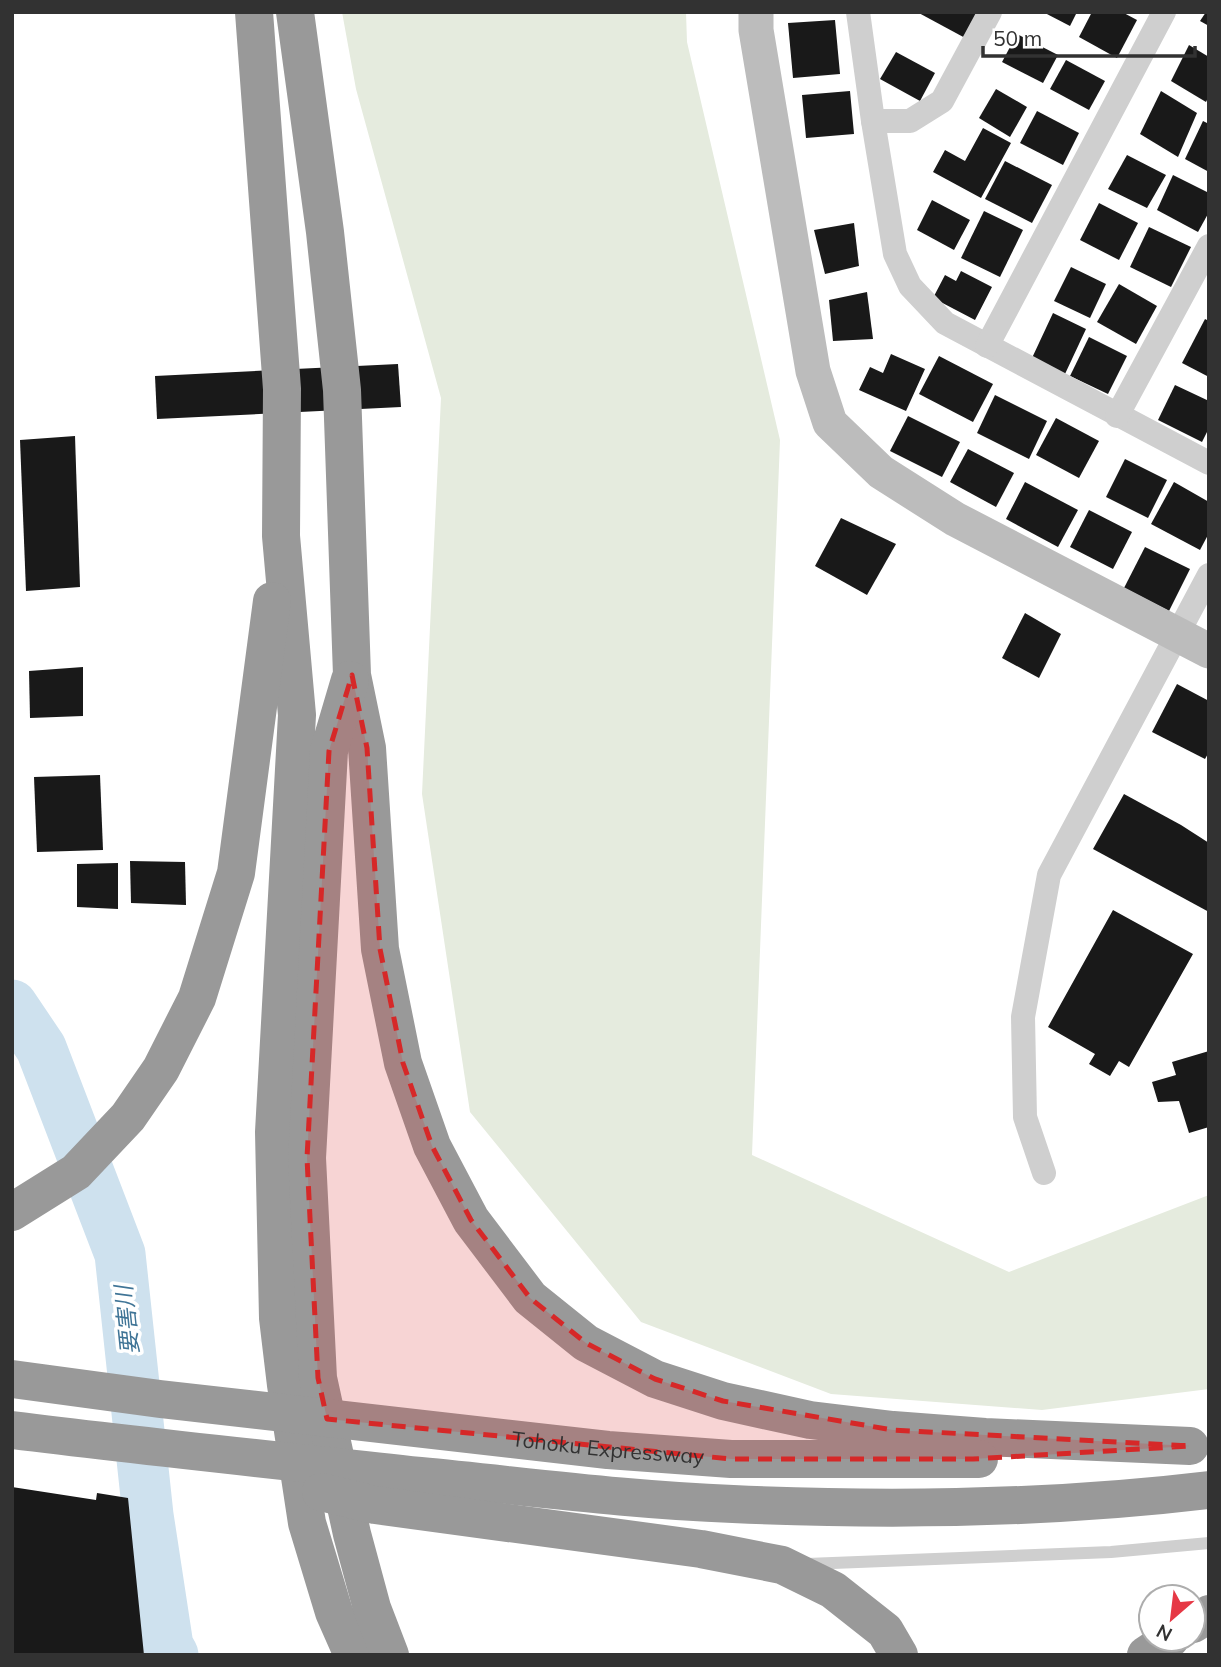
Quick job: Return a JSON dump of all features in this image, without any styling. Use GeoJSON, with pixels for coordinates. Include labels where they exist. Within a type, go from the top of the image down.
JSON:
{"type":"FeatureCollection","features":[{"type":"Feature","properties":{"kind":"highway"},"geometry":{"type":"LineString","coordinates":[[295,12],[325,232],[342,390],[352,675],[367,748],[380,948],[403,1063],[432,1146],[471,1220],[530,1298],[586,1343],[655,1379],[723,1401],[810,1420],[893,1430],[985,1437],[1199,1445]]}},
{"type":"Feature","properties":{"kind":"highway"},"geometry":{"type":"LineString","coordinates":[[254,13],[282,389],[281,536],[297,715],[274,1132],[278,1318],[285,1385],[307,1523],[334,1612],[353,1655]]}},
{"type":"Feature","properties":{"kind":"highway"},"geometry":{"type":"LineString","coordinates":[[12,1212],[76,1172],[128,1117],[160,1069],[197,998],[236,873],[281,536]]}},
{"type":"Feature","properties":{"kind":"highway"},"geometry":{"type":"LineString","coordinates":[[352,675],[329,751],[307,1158],[318,1378],[352,1534],[372,1608],[390,1655]]}},
{"type":"Feature","properties":{"kind":"highway","name":"Tohoku Expressway"},"geometry":{"type":"LineString","coordinates":[[12,1379],[608,1450],[730,1458],[974,1459],[1199,1445]]}},
{"type":"Feature","properties":{"kind":"highway"},"geometry":{"type":"LineString","coordinates":[[12,1430],[94,1440],[376,1488],[782,1566],[833,1590],[885,1631],[899,1655]]}},
{"type":"Feature","properties":{"kind":"highway"},"geometry":{"type":"LineString","coordinates":[[376,1488],[604,1495],[730,1504],[860,1508],[979,1507],[1090,1501],[1209,1490]]}},
{"type":"Feature","properties":{"kind":"street"},"geometry":{"type":"LineString","coordinates":[[756,12],[756,30],[813,371],[830,423],[881,472],[955,519],[1209,651]]}},
{"type":"Feature","properties":{"kind":"street"},"geometry":{"type":"LineString","coordinates":[[858,12],[895,254],[909,286],[945,323],[1209,463]]}},
{"type":"Feature","properties":{"kind":"street"},"geometry":{"type":"LineString","coordinates":[[873,121],[910,121],[942,101],[990,12]]}},
{"type":"Feature","properties":{"kind":"street"},"geometry":{"type":"LineString","coordinates":[[987,346],[1164,12]]}},
{"type":"Feature","properties":{"kind":"street"},"geometry":{"type":"LineString","coordinates":[[1117,416],[1209,246]]}},
{"type":"Feature","properties":{"kind":"street"},"geometry":{"type":"LineString","coordinates":[[1044,1173],[1026,1117],[1023,1017],[1049,875],[1209,575]]}},
{"type":"Feature","properties":{"kind":"lane"},"geometry":{"type":"LineString","coordinates":[[782,1566],[1111,1552],[1209,1543]]}},
{"type":"Feature","properties":{"kind":"highlighted area"},"geometry":{"type":"Polygon","coordinates":[[[352,675],[367,748],[380,949],[403,1063],[432,1146],[471,1220],[530,1298],[586,1343],[655,1379],[723,1401],[893,1430],[1190,1446],[973,1459],[731,1459],[327,1419],[318,1378],[307,1158],[329,751],[352,675]]]}},
{"type":"Feature","properties":{"kind":"shaded area"},"geometry":{"type":"Polygon","coordinates":[[[342,12],[686,12],[687,42],[780,440],[752,1155],[1009,1272],[1209,1195],[1209,1389],[1042,1410],[831,1394],[641,1322],[470,1112],[422,794],[441,398],[356,89],[342,12]]]}},
{"type":"Feature","properties":{"kind":"building"},"geometry":{"type":"Polygon","coordinates":[[[917,12],[981,12],[967,39],[917,12]]]}},
{"type":"Feature","properties":{"kind":"building"},"geometry":{"type":"Polygon","coordinates":[[[1043,12],[1077,12],[1070,26],[1043,12]]]}},
{"type":"Feature","properties":{"kind":"building"},"geometry":{"type":"Polygon","coordinates":[[[1092,12],[1122,12],[1137,20],[1117,58],[1079,37],[1092,12]]]}},
{"type":"Feature","properties":{"kind":"building"},"geometry":{"type":"Polygon","coordinates":[[[1206,12],[1209,12],[1209,26],[1200,21],[1206,12]]]}},
{"type":"Feature","properties":{"kind":"building"},"geometry":{"type":"Polygon","coordinates":[[[835,20],[840,74],[793,78],[788,23],[835,20]]]}},
{"type":"Feature","properties":{"kind":"building"},"geometry":{"type":"Polygon","coordinates":[[[1017,34],[1058,55],[1043,83],[1002,62],[1017,34]]]}},
{"type":"Feature","properties":{"kind":"building"},"geometry":{"type":"Polygon","coordinates":[[[1189,45],[1209,57],[1209,96],[1206,102],[1171,81],[1189,45]]]}},
{"type":"Feature","properties":{"kind":"building"},"geometry":{"type":"Polygon","coordinates":[[[896,52],[935,73],[920,101],[880,79],[896,52]]]}},
{"type":"Feature","properties":{"kind":"building"},"geometry":{"type":"Polygon","coordinates":[[[1066,60],[1105,81],[1089,110],[1050,89],[1066,60]]]}},
{"type":"Feature","properties":{"kind":"building"},"geometry":{"type":"Polygon","coordinates":[[[996,89],[1027,107],[1010,137],[979,118],[996,89]]]}},
{"type":"Feature","properties":{"kind":"building"},"geometry":{"type":"Polygon","coordinates":[[[850,91],[854,134],[806,138],[802,95],[850,91]]]}},
{"type":"Feature","properties":{"kind":"building"},"geometry":{"type":"Polygon","coordinates":[[[1161,91],[1197,113],[1178,157],[1140,134],[1161,91]]]}},
{"type":"Feature","properties":{"kind":"building"},"geometry":{"type":"Polygon","coordinates":[[[1037,111],[1079,133],[1063,165],[1020,143],[1037,111]]]}},
{"type":"Feature","properties":{"kind":"building"},"geometry":{"type":"Polygon","coordinates":[[[1203,121],[1209,124],[1209,172],[1185,159],[1203,121]]]}},
{"type":"Feature","properties":{"kind":"building"},"geometry":{"type":"Polygon","coordinates":[[[983,128],[1011,143],[981,198],[933,172],[945,150],[965,161],[983,128]]]}},
{"type":"Feature","properties":{"kind":"building"},"geometry":{"type":"Polygon","coordinates":[[[1127,155],[1166,175],[1147,208],[1108,189],[1127,155]]]}},
{"type":"Feature","properties":{"kind":"building"},"geometry":{"type":"Polygon","coordinates":[[[1005,161],[1052,185],[1032,223],[985,199],[1005,161]]]}},
{"type":"Feature","properties":{"kind":"building"},"geometry":{"type":"Polygon","coordinates":[[[1173,175],[1209,193],[1209,212],[1198,232],[1157,210],[1173,175]]]}},
{"type":"Feature","properties":{"kind":"building"},"geometry":{"type":"Polygon","coordinates":[[[932,200],[970,220],[954,250],[917,230],[932,200]]]}},
{"type":"Feature","properties":{"kind":"building"},"geometry":{"type":"Polygon","coordinates":[[[1099,203],[1138,223],[1119,260],[1080,240],[1099,203]]]}},
{"type":"Feature","properties":{"kind":"building"},"geometry":{"type":"Polygon","coordinates":[[[984,211],[1023,230],[1000,277],[961,258],[984,211]]]}},
{"type":"Feature","properties":{"kind":"building"},"geometry":{"type":"Polygon","coordinates":[[[854,223],[859,266],[825,274],[814,230],[854,223]]]}},
{"type":"Feature","properties":{"kind":"building"},"geometry":{"type":"Polygon","coordinates":[[[1149,227],[1191,247],[1171,287],[1130,267],[1149,227]]]}},
{"type":"Feature","properties":{"kind":"building"},"geometry":{"type":"Polygon","coordinates":[[[1071,267],[1106,284],[1090,318],[1054,301],[1071,267]]]}},
{"type":"Feature","properties":{"kind":"building"},"geometry":{"type":"Polygon","coordinates":[[[961,271],[992,287],[975,320],[933,298],[945,275],[956,281],[961,271]]]}},
{"type":"Feature","properties":{"kind":"building"},"geometry":{"type":"Polygon","coordinates":[[[1119,284],[1157,306],[1136,344],[1097,322],[1119,284]]]}},
{"type":"Feature","properties":{"kind":"building"},"geometry":{"type":"Polygon","coordinates":[[[867,292],[873,339],[833,341],[829,300],[867,292]]]}},
{"type":"Feature","properties":{"kind":"building"},"geometry":{"type":"Polygon","coordinates":[[[1053,313],[1086,329],[1065,374],[1032,358],[1053,313]]]}},
{"type":"Feature","properties":{"kind":"building"},"geometry":{"type":"Polygon","coordinates":[[[1205,319],[1209,321],[1209,377],[1182,363],[1205,319]]]}},
{"type":"Feature","properties":{"kind":"building"},"geometry":{"type":"Polygon","coordinates":[[[1089,337],[1127,356],[1108,394],[1070,376],[1089,337]]]}},
{"type":"Feature","properties":{"kind":"building"},"geometry":{"type":"Polygon","coordinates":[[[891,354],[925,369],[906,411],[859,390],[870,367],[883,373],[891,354]]]}},
{"type":"Feature","properties":{"kind":"building"},"geometry":{"type":"Polygon","coordinates":[[[939,356],[993,384],[973,422],[919,394],[939,356]]]}},
{"type":"Feature","properties":{"kind":"building"},"geometry":{"type":"Polygon","coordinates":[[[398,364],[401,407],[157,419],[155,376],[398,364]]]}},
{"type":"Feature","properties":{"kind":"building"},"geometry":{"type":"Polygon","coordinates":[[[1175,385],[1209,401],[1209,428],[1202,442],[1158,420],[1175,385]]]}},
{"type":"Feature","properties":{"kind":"building"},"geometry":{"type":"Polygon","coordinates":[[[995,395],[1047,421],[1029,459],[977,433],[995,395]]]}},
{"type":"Feature","properties":{"kind":"building"},"geometry":{"type":"Polygon","coordinates":[[[908,416],[960,442],[942,477],[890,451],[908,416]]]}},
{"type":"Feature","properties":{"kind":"building"},"geometry":{"type":"Polygon","coordinates":[[[1056,418],[1099,441],[1079,478],[1036,455],[1056,418]]]}},
{"type":"Feature","properties":{"kind":"building"},"geometry":{"type":"Polygon","coordinates":[[[75,436],[80,587],[26,591],[20,440],[75,436]]]}},
{"type":"Feature","properties":{"kind":"building"},"geometry":{"type":"Polygon","coordinates":[[[968,449],[1014,473],[996,507],[950,482],[968,449]]]}},
{"type":"Feature","properties":{"kind":"building"},"geometry":{"type":"Polygon","coordinates":[[[1125,459],[1167,480],[1148,518],[1106,497],[1125,459]]]}},
{"type":"Feature","properties":{"kind":"building"},"geometry":{"type":"Polygon","coordinates":[[[1025,482],[1078,510],[1058,547],[1006,519],[1025,482]]]}},
{"type":"Feature","properties":{"kind":"building"},"geometry":{"type":"Polygon","coordinates":[[[1174,482],[1209,502],[1209,533],[1200,550],[1151,524],[1174,482]]]}},
{"type":"Feature","properties":{"kind":"building"},"geometry":{"type":"Polygon","coordinates":[[[1089,510],[1132,532],[1113,569],[1070,547],[1089,510]]]}},
{"type":"Feature","properties":{"kind":"building"},"geometry":{"type":"Polygon","coordinates":[[[841,518],[896,544],[867,595],[815,566],[841,518]]]}},
{"type":"Feature","properties":{"kind":"building"},"geometry":{"type":"Polygon","coordinates":[[[1145,547],[1190,569],[1169,611],[1124,588],[1145,547]]]}},
{"type":"Feature","properties":{"kind":"building"},"geometry":{"type":"Polygon","coordinates":[[[1025,613],[1061,634],[1039,678],[1002,658],[1025,613]]]}},
{"type":"Feature","properties":{"kind":"building"},"geometry":{"type":"Polygon","coordinates":[[[83,667],[83,716],[30,718],[29,671],[83,667]]]}},
{"type":"Feature","properties":{"kind":"building"},"geometry":{"type":"Polygon","coordinates":[[[1177,684],[1209,701],[1209,752],[1205,759],[1152,732],[1177,684]]]}},
{"type":"Feature","properties":{"kind":"building"},"geometry":{"type":"Polygon","coordinates":[[[100,775],[103,850],[37,852],[34,777],[100,775]]]}},
{"type":"Feature","properties":{"kind":"building"},"geometry":{"type":"Polygon","coordinates":[[[1124,794],[1209,843],[1209,912],[1093,849],[1124,794]]]}},
{"type":"Feature","properties":{"kind":"building"},"geometry":{"type":"Polygon","coordinates":[[[130,861],[185,862],[186,905],[131,903],[130,861]]]}},
{"type":"Feature","properties":{"kind":"building"},"geometry":{"type":"Polygon","coordinates":[[[118,863],[118,909],[77,907],[77,864],[118,863]]]}},
{"type":"Feature","properties":{"kind":"building"},"geometry":{"type":"Polygon","coordinates":[[[1113,910],[1193,954],[1129,1067],[1119,1061],[1110,1076],[1089,1064],[1095,1054],[1048,1027],[1113,910]]]}},
{"type":"Feature","properties":{"kind":"building"},"geometry":{"type":"Polygon","coordinates":[[[1209,1051],[1209,1127],[1189,1133],[1179,1101],[1158,1102],[1152,1082],[1176,1075],[1172,1062],[1209,1051]]]}},
{"type":"Feature","properties":{"kind":"building"},"geometry":{"type":"Polygon","coordinates":[[[12,1487],[96,1500],[97,1493],[128,1498],[144,1655],[12,1655],[12,1487]]]}},
{"type":"Feature","properties":{"kind":"waterway","name":"要害川"},"geometry":{"type":"LineString","coordinates":[[12,1005],[41,1048],[120,1254],[148,1515],[168,1646],[173,1655]]}}]}
